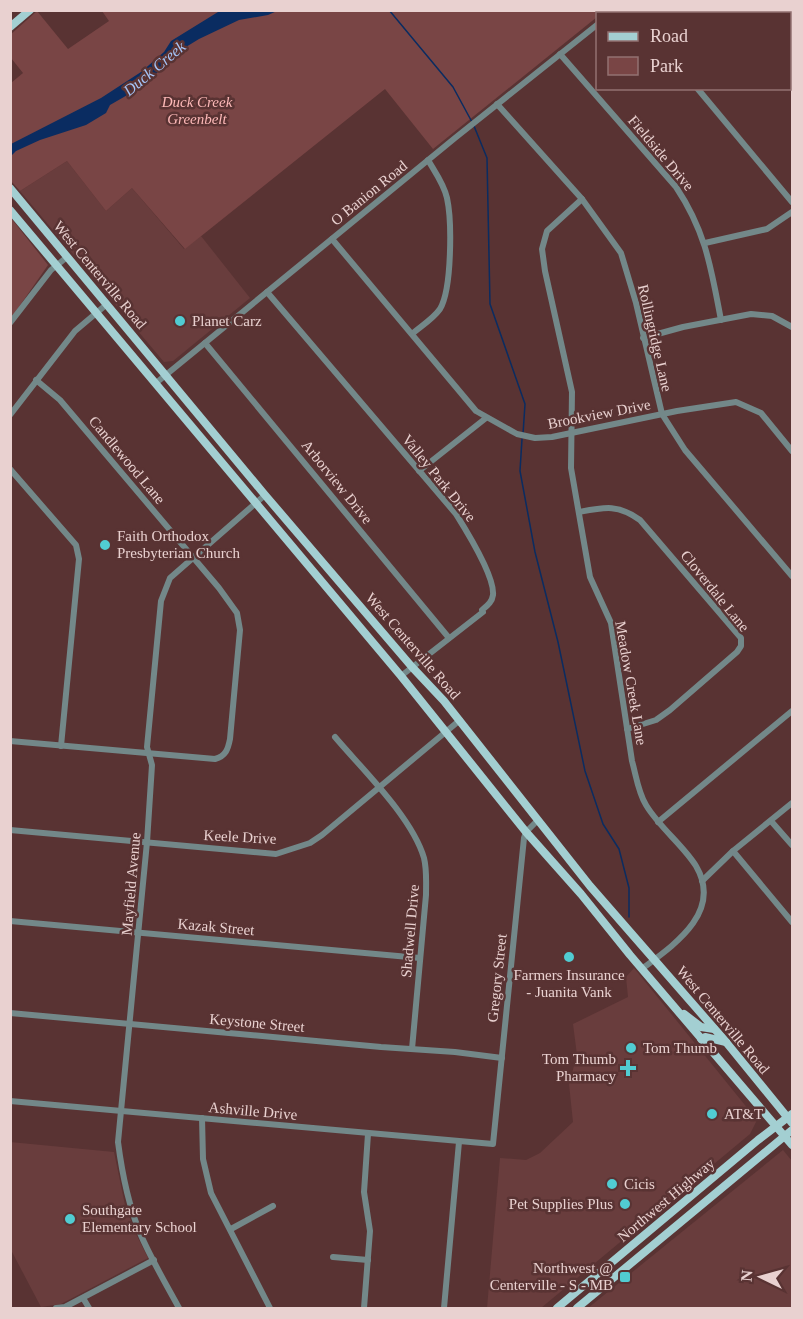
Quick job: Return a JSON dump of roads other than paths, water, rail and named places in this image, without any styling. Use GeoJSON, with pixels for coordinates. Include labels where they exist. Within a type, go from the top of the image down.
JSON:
{"type":"FeatureCollection","features":[{"type":"Feature","properties":{"kind":"main road"},"geometry":{"type":"LineString","coordinates":[[10,27],[30,10]]}},
{"type":"Feature","properties":{"kind":"main road","name":"West Centerville Road"},"geometry":{"type":"LineString","coordinates":[[11,188],[265,495],[460,720],[590,885],[791,1118]]}},
{"type":"Feature","properties":{"kind":"main road","name":"West Centerville Road"},"geometry":{"type":"LineString","coordinates":[[10,210],[98,312],[401,676],[526,832],[792,1145]]}},
{"type":"Feature","properties":{"kind":"main road"},"geometry":{"type":"LineString","coordinates":[[581,894],[590,885]]}},
{"type":"Feature","properties":{"kind":"main road"},"geometry":{"type":"LineString","coordinates":[[677,1011],[701,1027],[714,1029]]}},
{"type":"Feature","properties":{"kind":"main road"},"geometry":{"type":"LineString","coordinates":[[701,1039],[705,1037],[726,1042]]}},
{"type":"Feature","properties":{"kind":"main road","name":"Northwest Highway"},"geometry":{"type":"LineString","coordinates":[[557,1308],[776,1126],[791,1118]]}},
{"type":"Feature","properties":{"kind":"main road","name":"Northwest Highway"},"geometry":{"type":"LineString","coordinates":[[577,1308],[792,1130]]}},
{"type":"Feature","properties":{"kind":"main road"},"geometry":{"type":"LineString","coordinates":[[674,1212],[681,1221]]}},
{"type":"Feature","properties":{"kind":"main road"},"geometry":{"type":"LineString","coordinates":[[598,1273],[610,1283]]}},
{"type":"Feature","properties":{"kind":"street","name":"O Banion Road"},"geometry":{"type":"LineString","coordinates":[[156,383],[596,25]]}},
{"type":"Feature","properties":{"kind":"street","name":"Fieldside Drive"},"geometry":{"type":"LineString","coordinates":[[560,54],[676,187],[689,207],[705,243],[720,320]]}},
{"type":"Feature","properties":{"kind":"street"},"geometry":{"type":"LineString","coordinates":[[699,90],[792,202]]}},
{"type":"Feature","properties":{"kind":"street","name":"Rollingridge Lane"},"geometry":{"type":"LineString","coordinates":[[497,104],[582,199],[621,253],[636,303],[662,414],[685,450],[792,576]]}},
{"type":"Feature","properties":{"kind":"street"},"geometry":{"type":"LineString","coordinates":[[412,334],[440,308],[446,296],[448,282],[447,197],[428,160]]}},
{"type":"Feature","properties":{"kind":"street","name":"Meadow Creek Lane"},"geometry":{"type":"LineString","coordinates":[[582,199],[548,231],[542,249],[572,392],[571,468],[590,577],[610,624],[637,783],[645,804],[696,865],[702,881]]}},
{"type":"Feature","properties":{"kind":"street"},"geometry":{"type":"LineString","coordinates":[[705,243],[760,231],[792,212]]}},
{"type":"Feature","properties":{"kind":"street","name":"Brookview Drive"},"geometry":{"type":"LineString","coordinates":[[332,239],[476,411],[517,434],[535,438],[736,402],[761,412],[792,450]]}},
{"type":"Feature","properties":{"kind":"street"},"geometry":{"type":"LineString","coordinates":[[10,323],[57,265],[67,257]]}},
{"type":"Feature","properties":{"kind":"street","name":"Valley Park Drive"},"geometry":{"type":"LineString","coordinates":[[267,292],[462,524],[491,584],[493,593],[490,603],[482,610],[483,612],[401,676]]}},
{"type":"Feature","properties":{"kind":"street"},"geometry":{"type":"LineString","coordinates":[[10,415],[75,331],[107,304]]}},
{"type":"Feature","properties":{"kind":"street"},"geometry":{"type":"LineString","coordinates":[[643,338],[683,327],[762,315],[772,316],[792,327]]}},
{"type":"Feature","properties":{"kind":"street","name":"Arborview Drive"},"geometry":{"type":"LineString","coordinates":[[206,343],[449,638]]}},
{"type":"Feature","properties":{"kind":"street","name":"Candlewood Lane"},"geometry":{"type":"LineString","coordinates":[[36,380],[60,400],[193,558],[237,613],[240,622],[228,750],[215,759],[148,754]]}},
{"type":"Feature","properties":{"kind":"street"},"geometry":{"type":"LineString","coordinates":[[419,471],[486,418]]}},
{"type":"Feature","properties":{"kind":"street"},"geometry":{"type":"LineString","coordinates":[[10,469],[75,544],[79,559],[61,746]]}},
{"type":"Feature","properties":{"kind":"street","name":"Mayfield Avenue"},"geometry":{"type":"LineString","coordinates":[[179,1308],[141,1234],[133,1213],[121,1169],[118,1142],[147,842],[152,765],[148,754],[149,728],[161,601],[170,578],[265,495]]}},
{"type":"Feature","properties":{"kind":"street","name":"Cloverdale Lane"},"geometry":{"type":"LineString","coordinates":[[579,512],[604,507],[618,508],[628,511],[640,520],[741,638],[741,646],[737,652],[670,710],[656,720],[627,729]]}},
{"type":"Feature","properties":{"kind":"street"},"geometry":{"type":"LineString","coordinates":[[658,822],[792,711]]}},
{"type":"Feature","properties":{"kind":"street","name":"Keele Drive"},"geometry":{"type":"LineString","coordinates":[[10,830],[276,854],[310,843],[460,720]]}},
{"type":"Feature","properties":{"kind":"street","name":"Shadwell Drive"},"geometry":{"type":"LineString","coordinates":[[335,737],[393,805],[414,835],[423,856],[426,871],[426,895],[412,1049]]}},
{"type":"Feature","properties":{"kind":"street"},"geometry":{"type":"LineString","coordinates":[[10,741],[148,754]]}},
{"type":"Feature","properties":{"kind":"street"},"geometry":{"type":"LineString","coordinates":[[643,968],[688,932],[694,924],[703,896],[702,881],[733,851],[792,803]]}},
{"type":"Feature","properties":{"kind":"street"},"geometry":{"type":"LineString","coordinates":[[526,832],[538,820]]}},
{"type":"Feature","properties":{"kind":"street"},"geometry":{"type":"LineString","coordinates":[[771,821],[792,845]]}},
{"type":"Feature","properties":{"kind":"street","name":"Gregory Street"},"geometry":{"type":"LineString","coordinates":[[493,1144],[516,902],[526,832]]}},
{"type":"Feature","properties":{"kind":"street"},"geometry":{"type":"LineString","coordinates":[[733,851],[792,922]]}},
{"type":"Feature","properties":{"kind":"street","name":"Kazak Street"},"geometry":{"type":"LineString","coordinates":[[10,921],[420,958]]}},
{"type":"Feature","properties":{"kind":"street","name":"Keystone Street"},"geometry":{"type":"LineString","coordinates":[[10,1013],[502,1058]]}},
{"type":"Feature","properties":{"kind":"street","name":"Ashville Drive"},"geometry":{"type":"LineString","coordinates":[[10,1101],[493,1144]]}},
{"type":"Feature","properties":{"kind":"street"},"geometry":{"type":"LineString","coordinates":[[202,1118],[201,1146],[211,1194],[270,1308]]}},
{"type":"Feature","properties":{"kind":"street"},"geometry":{"type":"LineString","coordinates":[[364,1308],[370,1231],[364,1192],[368,1134]]}},
{"type":"Feature","properties":{"kind":"street"},"geometry":{"type":"LineString","coordinates":[[444,1308],[459,1142]]}},
{"type":"Feature","properties":{"kind":"street"},"geometry":{"type":"LineString","coordinates":[[231,1229],[273,1206]]}},
{"type":"Feature","properties":{"kind":"street"},"geometry":{"type":"LineString","coordinates":[[333,1257],[368,1260]]}},
{"type":"Feature","properties":{"kind":"street"},"geometry":{"type":"LineString","coordinates":[[56,1308],[64,1307],[83,1298],[154,1260]]}},
{"type":"Feature","properties":{"kind":"street"},"geometry":{"type":"LineString","coordinates":[[83,1298],[89,1308]]}},
{"type":"Feature","properties":{"kind":"water","name":"Duck Creek"},"geometry":{"type":"Polygon","coordinates":[[[227,10],[277,11],[268,15],[239,20],[199,39],[181,50],[143,86],[110,105],[106,113],[86,125],[40,140],[16,151],[11,156],[11,144],[101,98],[141,72],[164,52],[171,41],[218,12],[227,10]]]}},
{"type":"Feature","properties":{"kind":"waterway"},"geometry":{"type":"LineString","coordinates":[[389,10],[453,87],[472,122]]}},
{"type":"Feature","properties":{"kind":"waterway"},"geometry":{"type":"LineString","coordinates":[[474,126],[487,158],[490,304],[525,404],[523,434]]}},
{"type":"Feature","properties":{"kind":"waterway"},"geometry":{"type":"LineString","coordinates":[[522,439],[520,471],[535,552],[558,642],[585,771],[603,824],[619,849],[629,888],[629,917]]}},
{"type":"Feature","properties":{"kind":"place","name":"Planet Carz"},"geometry":{"type":"Point","coordinates":[180,321]}},
{"type":"Feature","properties":{"kind":"place","name":"Faith Orthodox Presbyterian Church"},"geometry":{"type":"Point","coordinates":[105,545]}},
{"type":"Feature","properties":{"kind":"place","name":"Farmers Insurance - Juanita Vank"},"geometry":{"type":"Point","coordinates":[569,957]}},
{"type":"Feature","properties":{"kind":"place","name":"Tom Thumb"},"geometry":{"type":"Point","coordinates":[631,1048]}},
{"type":"Feature","properties":{"kind":"place","name":"Tom Thumb Pharmacy"},"geometry":{"type":"Point","coordinates":[628,1068]}},
{"type":"Feature","properties":{"kind":"place","name":"AT&T"},"geometry":{"type":"Point","coordinates":[712,1114]}},
{"type":"Feature","properties":{"kind":"place","name":"Cicis"},"geometry":{"type":"Point","coordinates":[612,1184]}},
{"type":"Feature","properties":{"kind":"place","name":"Pet Supplies Plus"},"geometry":{"type":"Point","coordinates":[625,1204]}},
{"type":"Feature","properties":{"kind":"place","name":"Southgate Elementary School"},"geometry":{"type":"Point","coordinates":[70,1219]}},
{"type":"Feature","properties":{"kind":"place","name":"Northwest @ Centerville - S - MB"},"geometry":{"type":"Point","coordinates":[625,1277]}},
{"type":"Feature","properties":{"kind":"park label","name":"Duck Creek Greenbelt"},"geometry":{"type":"Point","coordinates":[197,110]}}]}
